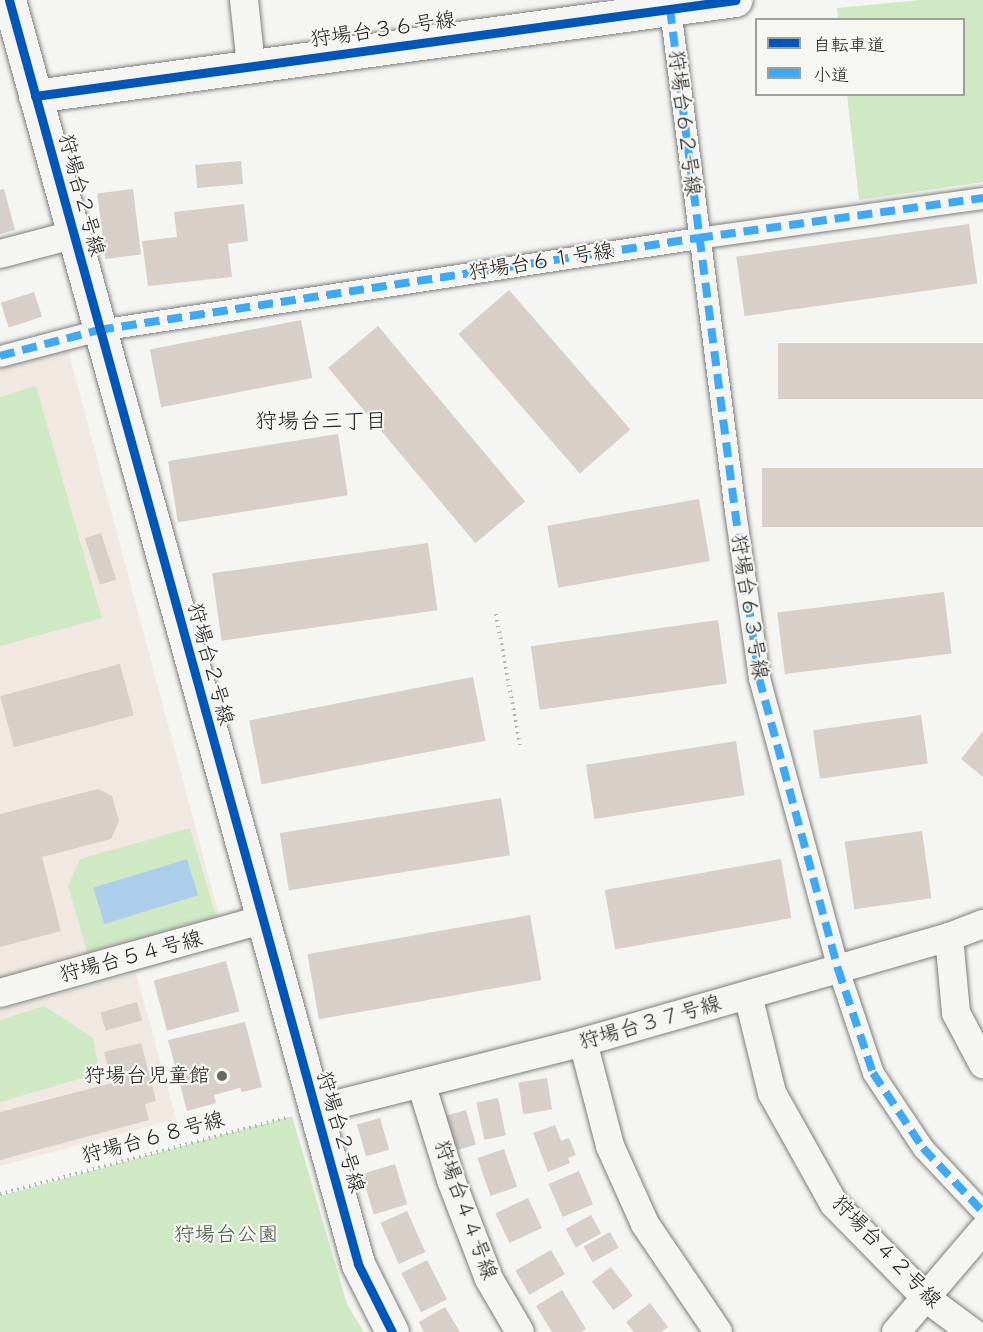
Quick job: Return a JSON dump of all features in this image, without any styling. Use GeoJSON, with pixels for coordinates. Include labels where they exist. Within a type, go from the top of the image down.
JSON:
{"type":"FeatureCollection","features":[{"type":"Feature","properties":{"kind":"street","name":"狩場台２号線"},"geometry":{"type":"LineString","coordinates":[[9,0],[358,1264],[392,1332]]}},
{"type":"Feature","properties":{"kind":"street"},"geometry":{"type":"LineString","coordinates":[[244,0],[251,66]]}},
{"type":"Feature","properties":{"kind":"street","name":"狩場台３６号線"},"geometry":{"type":"LineString","coordinates":[[35,96],[735,0]]}},
{"type":"Feature","properties":{"kind":"street","name":"狩場台６２号線"},"geometry":{"type":"LineString","coordinates":[[670,9],[698,238]]}},
{"type":"Feature","properties":{"kind":"street","name":"狩場台６１号線"},"geometry":{"type":"LineString","coordinates":[[0,356],[99,330],[698,238],[983,198]]}},
{"type":"Feature","properties":{"kind":"street"},"geometry":{"type":"LineString","coordinates":[[0,254],[74,235]]}},
{"type":"Feature","properties":{"kind":"street","name":"狩場台６３号線"},"geometry":{"type":"LineString","coordinates":[[698,238],[759,678],[838,969],[873,1073],[923,1148],[983,1212]]}},
{"type":"Feature","properties":{"kind":"street","name":"狩場台５４号線"},"geometry":{"type":"LineString","coordinates":[[0,993],[262,920]]}},
{"type":"Feature","properties":{"kind":"street","name":"狩場台３７号線"},"geometry":{"type":"LineString","coordinates":[[315,1110],[583,1042],[949,937],[983,924]]}},
{"type":"Feature","properties":{"kind":"street"},"geometry":{"type":"LineString","coordinates":[[949,937],[956,1013],[983,1064]]}},
{"type":"Feature","properties":{"kind":"street","name":"狩場台４２号線"},"geometry":{"type":"LineString","coordinates":[[748,995],[772,1093],[834,1204],[926,1298],[972,1332]]}},
{"type":"Feature","properties":{"kind":"street"},"geometry":{"type":"LineString","coordinates":[[583,1042],[610,1146],[645,1224],[718,1332]]}},
{"type":"Feature","properties":{"kind":"street","name":"狩場台４４号線"},"geometry":{"type":"LineString","coordinates":[[421,1083],[451,1180],[489,1279],[520,1332]]}},
{"type":"Feature","properties":{"kind":"street"},"geometry":{"type":"LineString","coordinates":[[896,1332],[983,1230]]}},
{"type":"Feature","properties":{"kind":"path"},"geometry":{"type":"LineString","coordinates":[[496,614],[520,746]]}},
{"type":"Feature","properties":{"kind":"shaded area"},"geometry":{"type":"Polygon","coordinates":[[[68,350],[220,919],[0,979],[0,368],[68,350]]]}},
{"type":"Feature","properties":{"kind":"shaded area"},"geometry":{"type":"Polygon","coordinates":[[[136,973],[176,1119],[0,1166],[0,1010],[136,973]]]}},
{"type":"Feature","properties":{"kind":"green space"},"geometry":{"type":"Polygon","coordinates":[[[921,0],[983,0],[983,182],[859,200],[847,96],[965,96],[965,18],[838,18],[837,8],[921,0]]]}},
{"type":"Feature","properties":{"kind":"green space"},"geometry":{"type":"Polygon","coordinates":[[[36,386],[102,618],[0,646],[0,397],[36,386]]]}},
{"type":"Feature","properties":{"kind":"green space"},"geometry":{"type":"Polygon","coordinates":[[[190,828],[216,916],[87,952],[68,886],[80,859],[190,828]]]}},
{"type":"Feature","properties":{"kind":"green space"},"geometry":{"type":"Polygon","coordinates":[[[44,1006],[93,1038],[100,1073],[0,1102],[0,1020],[44,1006]]]}},
{"type":"Feature","properties":{"kind":"green space","name":"狩場台公園"},"geometry":{"type":"Polygon","coordinates":[[[292,1116],[347,1304],[364,1332],[0,1332],[0,1196],[292,1116]]]}},
{"type":"Feature","properties":{"kind":"water"},"geometry":{"type":"Polygon","coordinates":[[[187,859],[198,895],[104,924],[93,888],[187,859]]]}},
{"type":"Feature","properties":{"kind":"building"},"geometry":{"type":"Polygon","coordinates":[[[241,161],[243,184],[197,188],[195,165],[241,161]]]}},
{"type":"Feature","properties":{"kind":"building"},"geometry":{"type":"Polygon","coordinates":[[[4,189],[15,230],[0,234],[0,190],[4,189]]]}},
{"type":"Feature","properties":{"kind":"building"},"geometry":{"type":"Polygon","coordinates":[[[133,189],[141,255],[105,259],[97,193],[133,189]]]}},
{"type":"Feature","properties":{"kind":"building"},"geometry":{"type":"Polygon","coordinates":[[[244,204],[248,241],[228,244],[232,277],[148,286],[142,241],[177,237],[174,212],[244,204]]]}},
{"type":"Feature","properties":{"kind":"building"},"geometry":{"type":"Polygon","coordinates":[[[969,224],[977,283],[745,316],[736,257],[969,224]]]}},
{"type":"Feature","properties":{"kind":"building"},"geometry":{"type":"Polygon","coordinates":[[[509,290],[630,430],[580,474],[458,334],[509,290]]]}},
{"type":"Feature","properties":{"kind":"building"},"geometry":{"type":"Polygon","coordinates":[[[34,292],[42,317],[9,328],[1,303],[34,292]]]}},
{"type":"Feature","properties":{"kind":"building"},"geometry":{"type":"Polygon","coordinates":[[[301,320],[312,378],[161,407],[150,349],[301,320]]]}},
{"type":"Feature","properties":{"kind":"building"},"geometry":{"type":"Polygon","coordinates":[[[378,326],[525,501],[475,543],[328,368],[378,326]]]}},
{"type":"Feature","properties":{"kind":"building"},"geometry":{"type":"Polygon","coordinates":[[[778,343],[983,343],[983,399],[778,399],[778,343]]]}},
{"type":"Feature","properties":{"kind":"building"},"geometry":{"type":"Polygon","coordinates":[[[338,434],[348,495],[178,522],[168,461],[338,434]]]}},
{"type":"Feature","properties":{"kind":"building"},"geometry":{"type":"Polygon","coordinates":[[[762,468],[983,468],[983,527],[762,527],[762,468]]]}},
{"type":"Feature","properties":{"kind":"building"},"geometry":{"type":"Polygon","coordinates":[[[699,499],[710,561],[558,588],[547,526],[699,499]]]}},
{"type":"Feature","properties":{"kind":"building"},"geometry":{"type":"Polygon","coordinates":[[[101,533],[116,580],[100,585],[85,538],[101,533]]]}},
{"type":"Feature","properties":{"kind":"building"},"geometry":{"type":"Polygon","coordinates":[[[428,543],[437,610],[222,641],[212,573],[428,543]]]}},
{"type":"Feature","properties":{"kind":"building"},"geometry":{"type":"Polygon","coordinates":[[[944,592],[952,654],[785,674],[777,612],[944,592]]]}},
{"type":"Feature","properties":{"kind":"building"},"geometry":{"type":"Polygon","coordinates":[[[718,620],[727,683],[540,710],[531,646],[718,620]]]}},
{"type":"Feature","properties":{"kind":"building"},"geometry":{"type":"Polygon","coordinates":[[[120,664],[134,715],[14,747],[0,696],[120,664]]]}},
{"type":"Feature","properties":{"kind":"building"},"geometry":{"type":"Polygon","coordinates":[[[473,677],[485,741],[262,784],[249,721],[473,677]]]}},
{"type":"Feature","properties":{"kind":"building"},"geometry":{"type":"Polygon","coordinates":[[[921,715],[928,764],[820,779],[813,730],[921,715]]]}},
{"type":"Feature","properties":{"kind":"building"},"geometry":{"type":"Polygon","coordinates":[[[983,731],[983,777],[961,759],[983,731]]]}},
{"type":"Feature","properties":{"kind":"building"},"geometry":{"type":"Polygon","coordinates":[[[736,741],[745,795],[594,819],[586,765],[736,741]]]}},
{"type":"Feature","properties":{"kind":"building"},"geometry":{"type":"Polygon","coordinates":[[[98,789],[112,796],[119,821],[111,839],[42,857],[61,931],[0,947],[0,814],[98,789]]]}},
{"type":"Feature","properties":{"kind":"building"},"geometry":{"type":"Polygon","coordinates":[[[501,798],[510,855],[289,890],[280,833],[501,798]]]}},
{"type":"Feature","properties":{"kind":"building"},"geometry":{"type":"Polygon","coordinates":[[[922,831],[931,898],[854,909],[845,842],[922,831]]]}},
{"type":"Feature","properties":{"kind":"building"},"geometry":{"type":"Polygon","coordinates":[[[781,859],[791,918],[615,949],[605,890],[781,859]]]}},
{"type":"Feature","properties":{"kind":"building"},"geometry":{"type":"Polygon","coordinates":[[[530,915],[541,980],[319,1019],[307,954],[530,915]]]}},
{"type":"Feature","properties":{"kind":"building"},"geometry":{"type":"Polygon","coordinates":[[[226,961],[239,1011],[167,1031],[154,980],[226,961]]]}},
{"type":"Feature","properties":{"kind":"building"},"geometry":{"type":"Polygon","coordinates":[[[137,1002],[142,1020],[106,1031],[100,1012],[137,1002]]]}},
{"type":"Feature","properties":{"kind":"building"},"geometry":{"type":"Polygon","coordinates":[[[245,1022],[262,1087],[242,1092],[240,1088],[214,1095],[216,1103],[187,1111],[168,1040],[245,1022]]]}},
{"type":"Feature","properties":{"kind":"building"},"geometry":{"type":"Polygon","coordinates":[[[141,1043],[156,1101],[145,1104],[149,1120],[0,1160],[0,1112],[112,1083],[104,1052],[141,1043]]]}},
{"type":"Feature","properties":{"kind":"building"},"geometry":{"type":"Polygon","coordinates":[[[547,1078],[552,1110],[523,1114],[518,1083],[547,1078]]]}},
{"type":"Feature","properties":{"kind":"building"},"geometry":{"type":"Polygon","coordinates":[[[498,1098],[506,1135],[484,1140],[476,1103],[498,1098]]]}},
{"type":"Feature","properties":{"kind":"building"},"geometry":{"type":"Polygon","coordinates":[[[466,1110],[476,1145],[456,1150],[446,1116],[466,1110]]]}},
{"type":"Feature","properties":{"kind":"building"},"geometry":{"type":"Polygon","coordinates":[[[380,1118],[389,1150],[366,1156],[357,1125],[380,1118]]]}},
{"type":"Feature","properties":{"kind":"building"},"geometry":{"type":"Polygon","coordinates":[[[555,1125],[561,1141],[569,1138],[576,1155],[568,1158],[570,1163],[548,1172],[533,1133],[555,1125]]]}},
{"type":"Feature","properties":{"kind":"building"},"geometry":{"type":"Polygon","coordinates":[[[504,1149],[517,1187],[491,1196],[478,1158],[504,1149]]]}},
{"type":"Feature","properties":{"kind":"building"},"geometry":{"type":"Polygon","coordinates":[[[395,1164],[407,1204],[374,1214],[362,1174],[395,1164]]]}},
{"type":"Feature","properties":{"kind":"building"},"geometry":{"type":"Polygon","coordinates":[[[579,1171],[593,1204],[563,1217],[549,1184],[579,1171]]]}},
{"type":"Feature","properties":{"kind":"building"},"geometry":{"type":"Polygon","coordinates":[[[528,1198],[542,1228],[509,1243],[495,1213],[528,1198]]]}},
{"type":"Feature","properties":{"kind":"building"},"geometry":{"type":"Polygon","coordinates":[[[407,1211],[425,1252],[399,1264],[381,1223],[407,1211]]]}},
{"type":"Feature","properties":{"kind":"building"},"geometry":{"type":"Polygon","coordinates":[[[591,1215],[601,1233],[576,1247],[566,1229],[591,1215]]]}},
{"type":"Feature","properties":{"kind":"building"},"geometry":{"type":"Polygon","coordinates":[[[610,1232],[619,1248],[592,1262],[584,1247],[610,1232]]]}},
{"type":"Feature","properties":{"kind":"building"},"geometry":{"type":"Polygon","coordinates":[[[551,1250],[565,1274],[529,1295],[515,1270],[551,1250]]]}},
{"type":"Feature","properties":{"kind":"building"},"geometry":{"type":"Polygon","coordinates":[[[427,1260],[447,1299],[421,1312],[401,1273],[427,1260]]]}},
{"type":"Feature","properties":{"kind":"building"},"geometry":{"type":"Polygon","coordinates":[[[611,1267],[633,1296],[613,1310],[592,1281],[611,1267]]]}},
{"type":"Feature","properties":{"kind":"building"},"geometry":{"type":"Polygon","coordinates":[[[562,1290],[586,1329],[581,1332],[552,1332],[536,1306],[562,1290]]]}},
{"type":"Feature","properties":{"kind":"building"},"geometry":{"type":"Polygon","coordinates":[[[650,1303],[668,1327],[661,1332],[634,1332],[626,1322],[650,1303]]]}},
{"type":"Feature","properties":{"kind":"building"},"geometry":{"type":"Polygon","coordinates":[[[445,1307],[460,1332],[424,1332],[419,1322],[445,1307]]]}},
{"type":"Feature","properties":{"kind":"marked path"},"geometry":{"type":"LineString","coordinates":[[670,9],[759,678],[838,969],[873,1073],[923,1148],[983,1212]]}},
{"type":"Feature","properties":{"kind":"marked path"},"geometry":{"type":"LineString","coordinates":[[0,356],[99,330],[698,238],[983,198]]}},
{"type":"Feature","properties":{"kind":"cycle path"},"geometry":{"type":"LineString","coordinates":[[9,0],[358,1264],[392,1332]]}},
{"type":"Feature","properties":{"kind":"cycle path"},"geometry":{"type":"LineString","coordinates":[[35,96],[735,0]]}},
{"type":"Feature","properties":{"kind":"place","name":"狩場台児童館"},"geometry":{"type":"Point","coordinates":[222,1076]}},
{"type":"Feature","properties":{"kind":"district","name":"狩場台三丁目"},"geometry":{"type":"Point","coordinates":[321,422]}}]}
